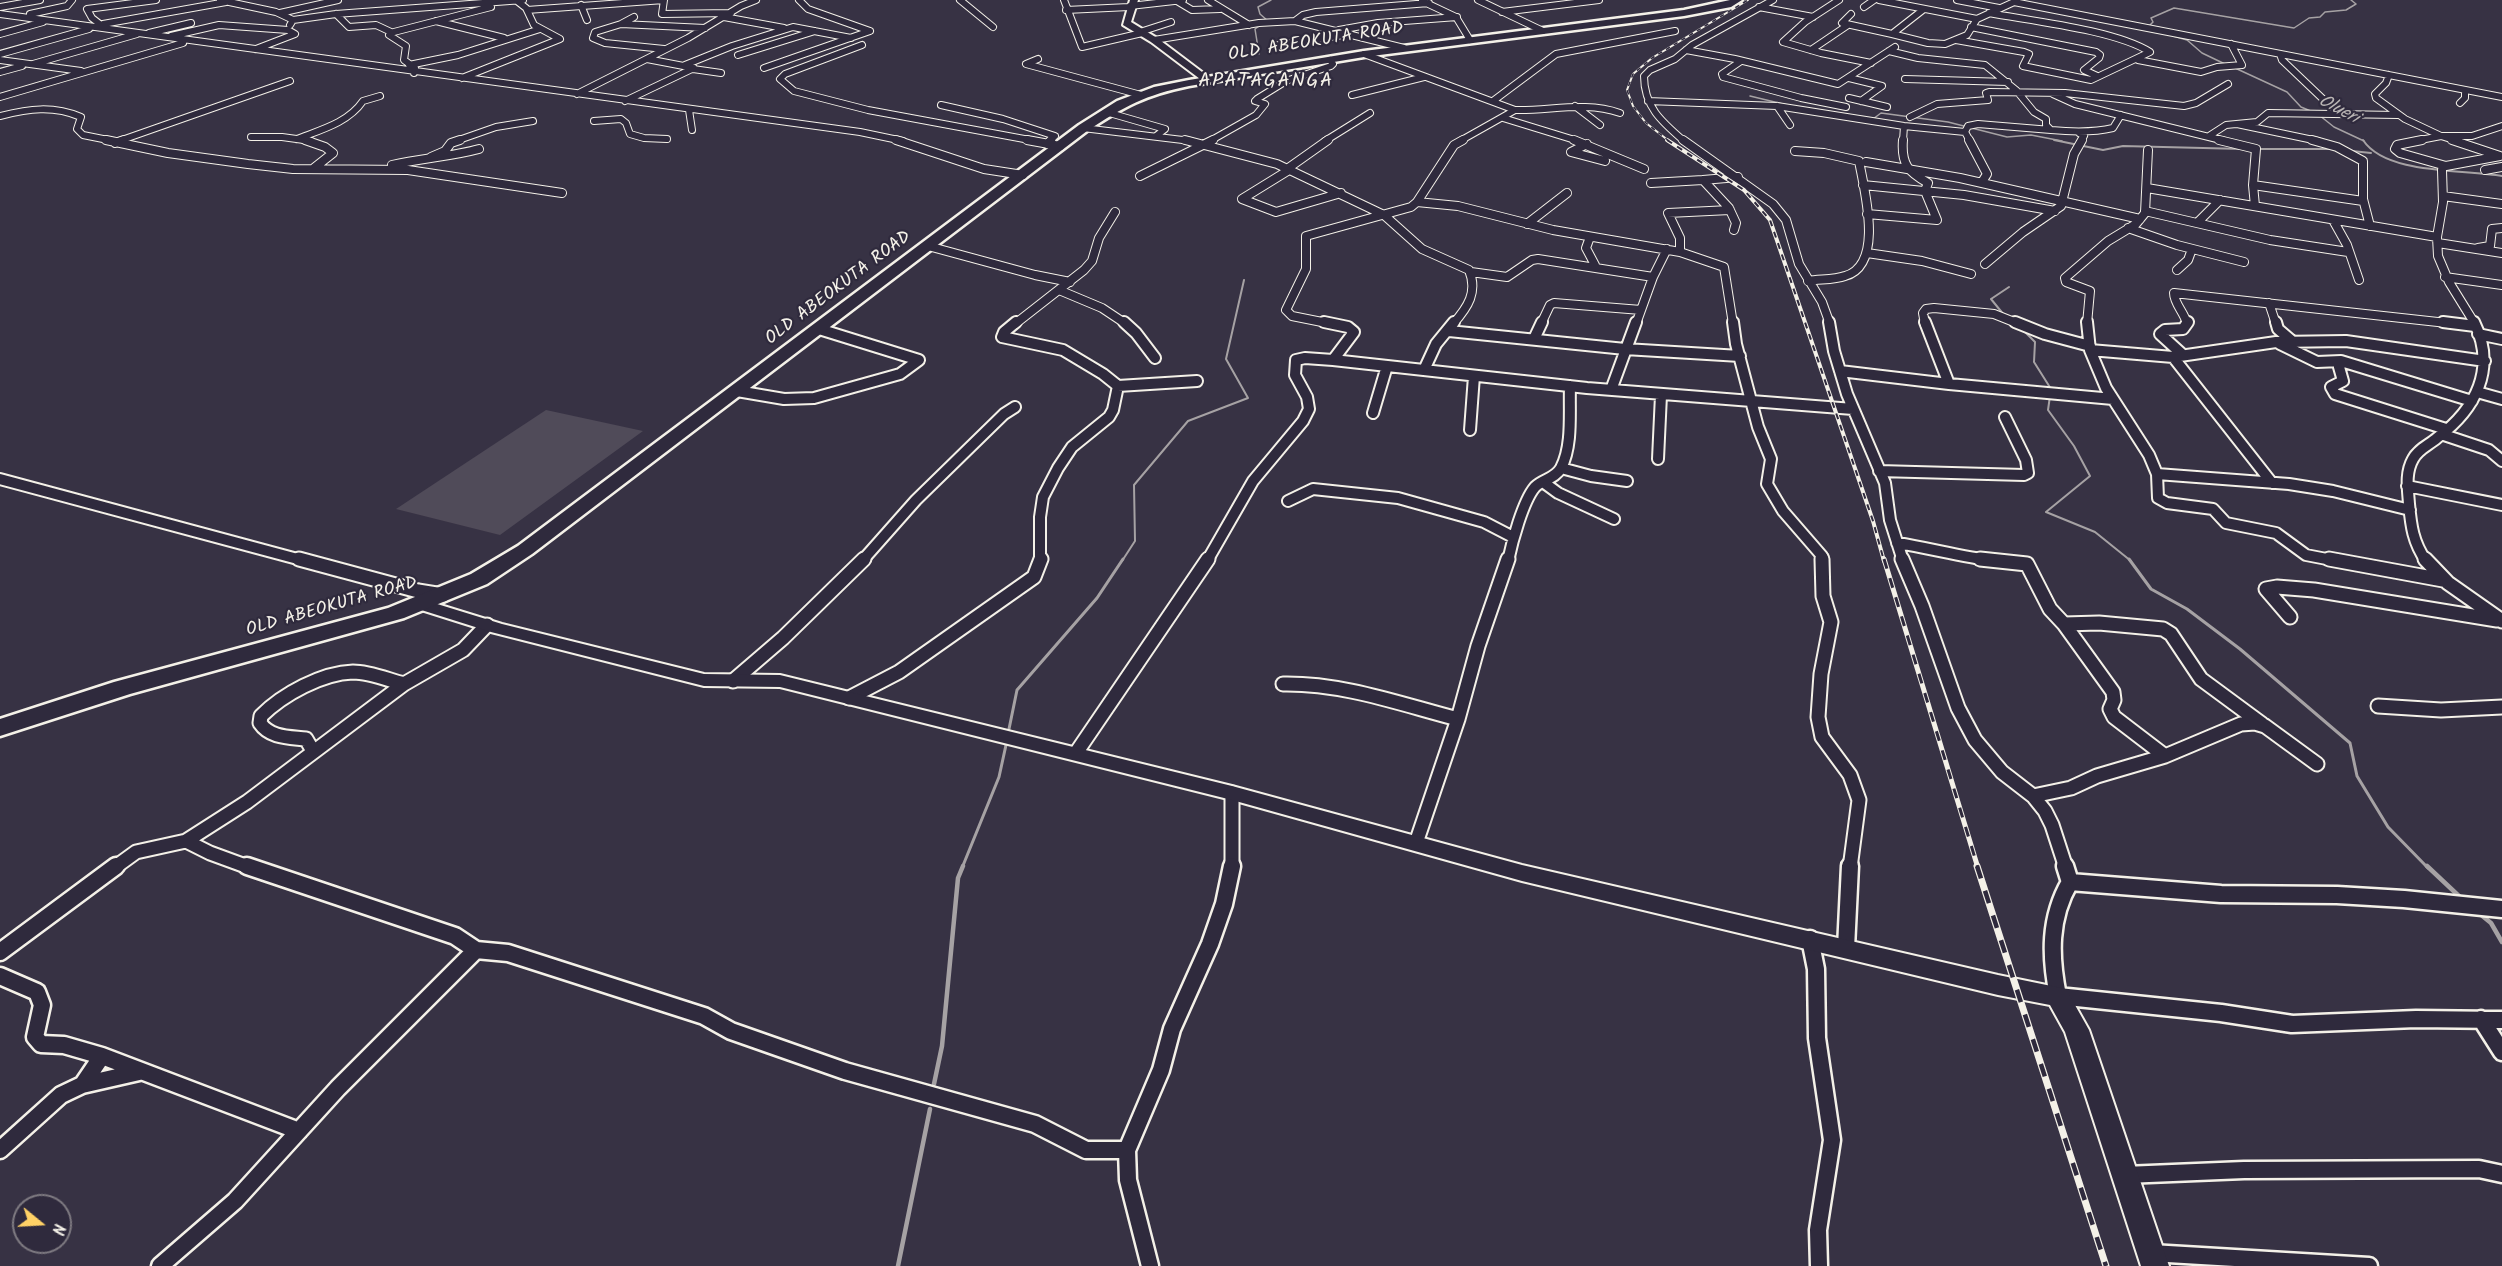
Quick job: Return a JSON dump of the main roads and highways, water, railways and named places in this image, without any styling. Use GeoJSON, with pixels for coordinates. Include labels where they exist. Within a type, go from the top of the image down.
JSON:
{"type":"FeatureCollection","features":[{"type":"Feature","properties":{"kind":"highway","name":"OLD ABEOKUTA ROAD"},"geometry":{"type":"LineString","coordinates":[[0,728],[102,694],[396,613],[479,579],[525,550],[1023,175],[1053,145],[1106,112],[1141,95],[1209,80],[1364,54],[1687,12],[1728,5],[1737,0]]}},
{"type":"Feature","properties":{"kind":"main road"},"geometry":{"type":"LineString","coordinates":[[1131,5],[1126,22],[1155,40],[1209,80]]}},
{"type":"Feature","properties":{"kind":"waterway"},"geometry":{"type":"LineString","coordinates":[[1268,21],[1260,14],[1258,7],[1271,0]]}},
{"type":"Feature","properties":{"kind":"waterway","name":"Olueri"},"geometry":{"type":"LineString","coordinates":[[2153,28],[2150,25],[2153,22],[2151,18],[2174,8],[2294,28],[2309,18],[2320,17],[2325,12],[2346,10],[2356,4],[2351,0]]}},
{"type":"Feature","properties":{"kind":"waterway"},"geometry":{"type":"LineString","coordinates":[[1259,54],[1255,29],[1262,24]]}},
{"type":"Feature","properties":{"kind":"waterway","name":"Olueri"},"geometry":{"type":"LineString","coordinates":[[2173,36],[2187,40],[2202,53],[2225,64]]}},
{"type":"Feature","properties":{"kind":"waterway","name":"Olueri"},"geometry":{"type":"LineString","coordinates":[[2235,68],[2287,92],[2301,107],[2313,112]]}},
{"type":"Feature","properties":{"kind":"waterway"},"geometry":{"type":"LineString","coordinates":[[1750,96],[1787,105]]}},
{"type":"Feature","properties":{"kind":"waterway"},"geometry":{"type":"LineString","coordinates":[[1873,119],[1881,113],[1948,122],[2007,137],[2031,135],[2062,141]]}},
{"type":"Feature","properties":{"kind":"waterway","name":"Olueri"},"geometry":{"type":"LineString","coordinates":[[2319,115],[2334,127],[2364,141]]}},
{"type":"Feature","properties":{"kind":"waterway"},"geometry":{"type":"LineString","coordinates":[[2054,140],[2103,150],[2123,146],[2243,149]]}},
{"type":"Feature","properties":{"kind":"waterway","name":"Olueri"},"geometry":{"type":"LineString","coordinates":[[2364,141],[2374,151],[2407,165],[2502,176]]}},
{"type":"Feature","properties":{"kind":"waterway"},"geometry":{"type":"LineString","coordinates":[[2256,149],[2333,149]]}},
{"type":"Feature","properties":{"kind":"waterway"},"geometry":{"type":"LineString","coordinates":[[2352,151],[2371,153]]}},
{"type":"Feature","properties":{"kind":"waterway"},"geometry":{"type":"LineString","coordinates":[[1122,561],[1135,541],[1134,485],[1188,421],[1248,398],[1226,359],[1244,280]]}},
{"type":"Feature","properties":{"kind":"waterway"},"geometry":{"type":"LineString","coordinates":[[2004,315],[1991,299],[2009,287]]}},
{"type":"Feature","properties":{"kind":"waterway"},"geometry":{"type":"LineString","coordinates":[[2021,328],[2035,342],[2034,362],[2051,389],[2048,410],[2074,446],[2090,476],[2046,512],[2095,532],[2130,560]]}},
{"type":"Feature","properties":{"kind":"waterway"},"geometry":{"type":"LineString","coordinates":[[1009,729],[1017,690],[1097,598],[1123,559]]}},
{"type":"Feature","properties":{"kind":"waterway"},"geometry":{"type":"LineString","coordinates":[[2130,560],[2151,589],[2187,609],[2240,649],[2350,743],[2357,776],[2388,827],[2428,868]]}},
{"type":"Feature","properties":{"kind":"waterway"},"geometry":{"type":"LineString","coordinates":[[962,868],[999,777],[1006,745]]}},
{"type":"Feature","properties":{"kind":"waterway"},"geometry":{"type":"LineString","coordinates":[[934,1084],[942,1046],[958,878],[963,866]]}},
{"type":"Feature","properties":{"kind":"waterway"},"geometry":{"type":"LineString","coordinates":[[2427,866],[2461,898]]}},
{"type":"Feature","properties":{"kind":"waterway"},"geometry":{"type":"LineString","coordinates":[[2480,914],[2491,923],[2502,942]]}},
{"type":"Feature","properties":{"kind":"waterway"},"geometry":{"type":"LineString","coordinates":[[898,1266],[930,1109]]}},
{"type":"Feature","properties":{"kind":"railway"},"geometry":{"type":"LineString","coordinates":[[1669,141],[1646,123],[1633,106],[1627,90],[1633,74],[1652,58],[1748,0]]}},
{"type":"Feature","properties":{"kind":"railway"},"geometry":{"type":"LineString","coordinates":[[1667,140],[1744,190],[1770,220],[1873,521],[1884,561]]}},
{"type":"Feature","properties":{"kind":"railway"},"geometry":{"type":"LineString","coordinates":[[1884,559],[1978,868]]}},
{"type":"Feature","properties":{"kind":"railway"},"geometry":{"type":"LineString","coordinates":[[1977,866],[2106,1266]]}},
{"type":"Feature","properties":{"kind":"district","name":"APATAGANGA"},"geometry":{"type":"Point","coordinates":[1266,83]}}]}
